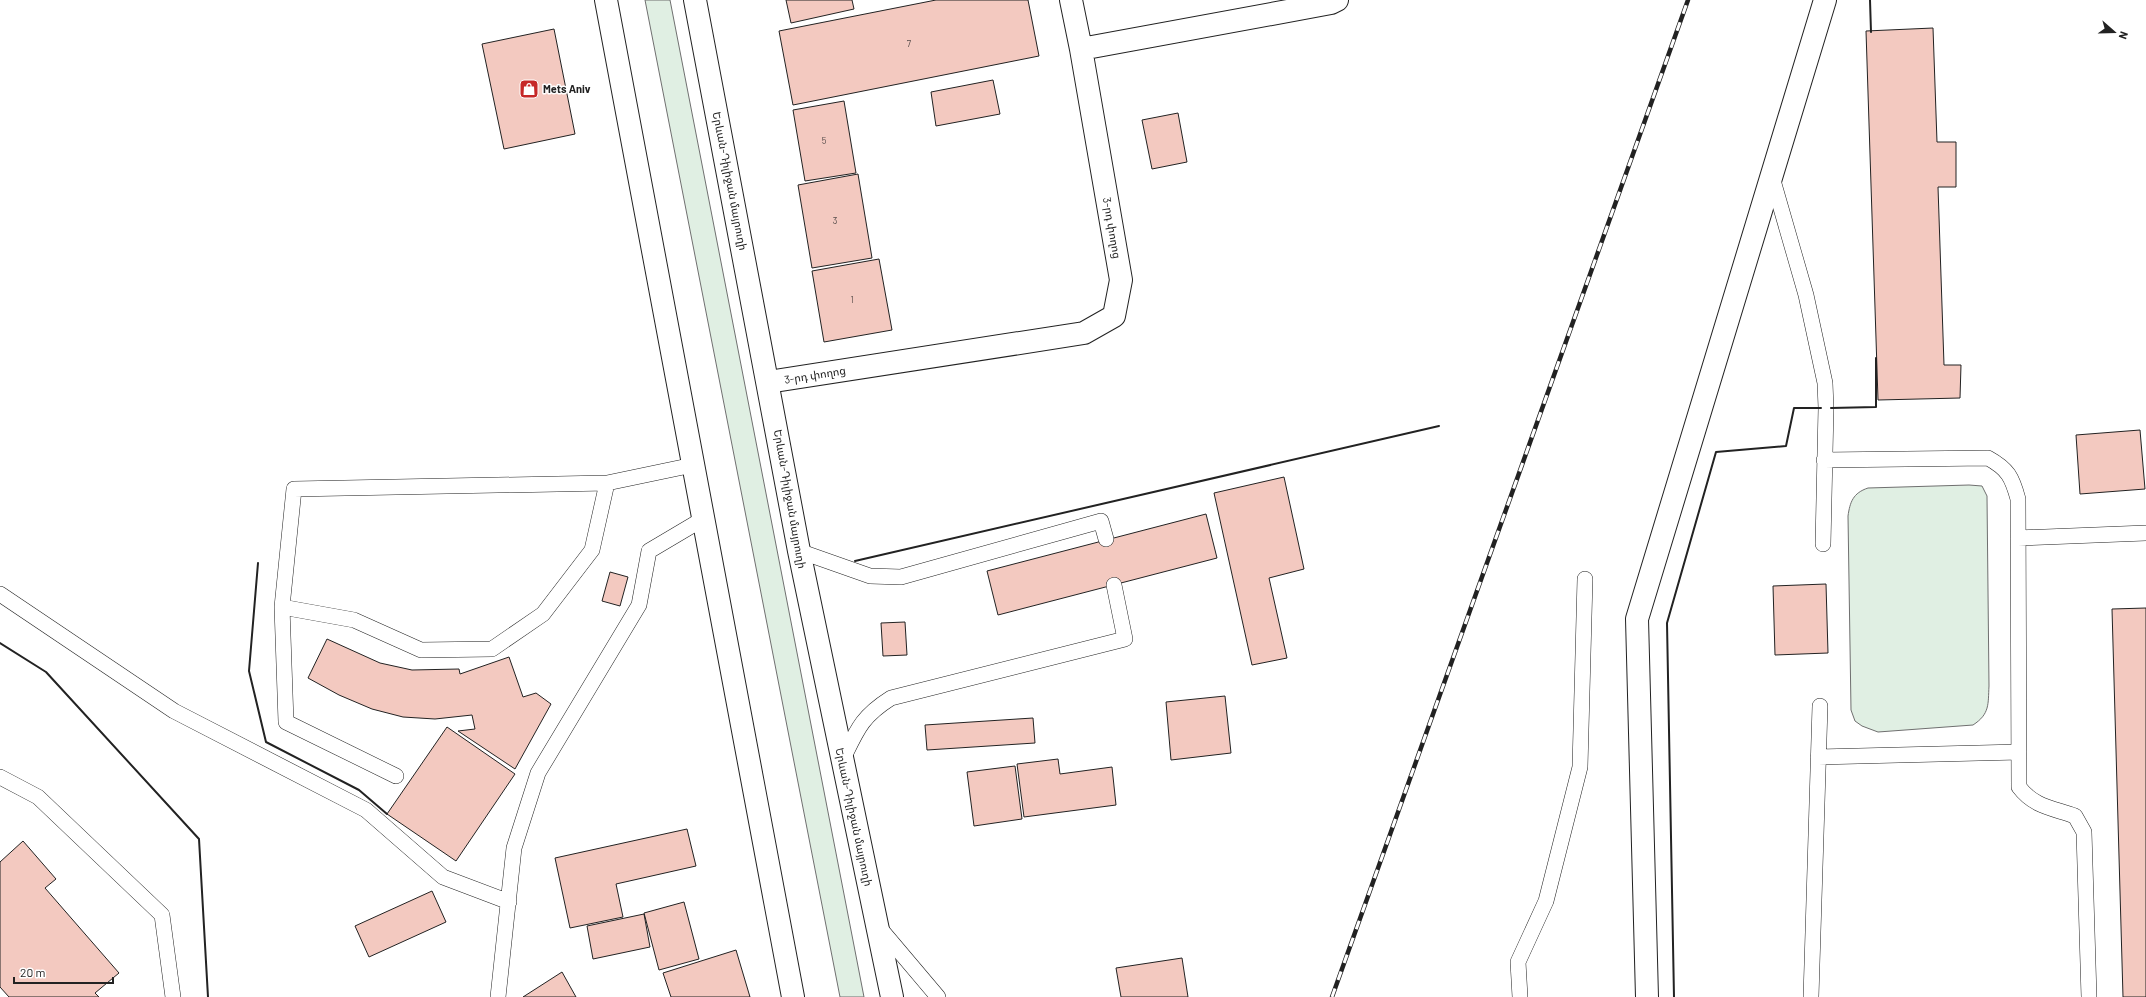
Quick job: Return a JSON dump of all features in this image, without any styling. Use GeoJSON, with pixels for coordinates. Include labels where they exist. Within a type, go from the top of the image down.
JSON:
{"type":"FeatureCollection","features":[{"type":"Feature","properties":{"kind":"main road"},"geometry":{"type":"LineString","coordinates":[[606,0],[793,997]]}},
{"type":"Feature","properties":{"kind":"main road","name":"Երևան-Դիլիջան մայրուղի"},"geometry":{"type":"LineString","coordinates":[[695,0],[799,552],[892,997]]}},
{"type":"Feature","properties":{"kind":"main road"},"geometry":{"type":"LineString","coordinates":[[1071,0],[1081,49],[1331,3],[1337,0]]}},
{"type":"Feature","properties":{"kind":"main road"},"geometry":{"type":"LineString","coordinates":[[1647,997],[1637,619],[1825,0]]}},
{"type":"Feature","properties":{"kind":"main road","name":"3-րդ փողոց"},"geometry":{"type":"LineString","coordinates":[[768,382],[1084,332],[1114,316],[1121,280],[1081,49]]}},
{"type":"Feature","properties":{"kind":"lane"},"geometry":{"type":"LineString","coordinates":[[1771,176],[1806,295],[1825,383],[1826,408],[1823,544]]}},
{"type":"Feature","properties":{"kind":"lane"},"geometry":{"type":"LineString","coordinates":[[1824,460],[1988,458],[2002,466],[2012,479],[2018,498],[2019,786],[2027,798],[2045,807],[2075,816],[2084,832],[2089,997]]}},
{"type":"Feature","properties":{"kind":"lane"},"geometry":{"type":"LineString","coordinates":[[396,776],[286,722],[282,607],[294,489],[607,483],[693,465]]}},
{"type":"Feature","properties":{"kind":"lane"},"geometry":{"type":"LineString","coordinates":[[282,607],[354,620],[421,650],[492,649],[543,614],[592,550],[607,483]]}},
{"type":"Feature","properties":{"kind":"lane"},"geometry":{"type":"LineString","coordinates":[[498,997],[514,848],[538,773],[639,605],[649,552],[703,519]]}},
{"type":"Feature","properties":{"kind":"lane"},"geometry":{"type":"LineString","coordinates":[[799,552],[870,576],[901,577],[1102,521],[1106,539]]}},
{"type":"Feature","properties":{"kind":"lane"},"geometry":{"type":"LineString","coordinates":[[2018,538],[2146,533]]}},
{"type":"Feature","properties":{"kind":"lane"},"geometry":{"type":"LineString","coordinates":[[1520,997],[1518,962],[1546,901],[1580,767],[1585,579]]}},
{"type":"Feature","properties":{"kind":"lane"},"geometry":{"type":"LineString","coordinates":[[842,761],[859,726],[873,710],[891,698],[1125,639],[1114,585]]}},
{"type":"Feature","properties":{"kind":"lane"},"geometry":{"type":"LineString","coordinates":[[0,594],[174,711],[366,810],[444,876],[508,902]]}},
{"type":"Feature","properties":{"kind":"lane"},"geometry":{"type":"LineString","coordinates":[[1811,997],[1820,706]]}},
{"type":"Feature","properties":{"kind":"lane"},"geometry":{"type":"LineString","coordinates":[[1818,757],[2019,752]]}},
{"type":"Feature","properties":{"kind":"lane"},"geometry":{"type":"LineString","coordinates":[[0,777],[38,797],[162,916],[173,997]]}},
{"type":"Feature","properties":{"kind":"lane"},"geometry":{"type":"LineString","coordinates":[[878,925],[938,997]]}},
{"type":"Feature","properties":{"kind":"green space"},"geometry":{"type":"Polygon","coordinates":[[[645,0],[670,0],[864,997],[840,997],[645,0]]]}},
{"type":"Feature","properties":{"kind":"green space"},"geometry":{"type":"Polygon","coordinates":[[[1969,485],[1982,486],[1987,496],[1989,686],[1988,703],[1985,713],[1979,721],[1973,725],[1878,732],[1862,726],[1855,721],[1851,710],[1848,516],[1851,502],[1856,495],[1868,488],[1969,485]]]}},
{"type":"Feature","properties":{"kind":"building"},"geometry":{"type":"Polygon","coordinates":[[[786,0],[852,0],[854,9],[791,23],[786,0]]]}},
{"type":"Feature","properties":{"kind":"building"},"geometry":{"type":"Polygon","coordinates":[[[936,0],[1028,0],[1039,56],[793,105],[779,31],[936,0]]]}},
{"type":"Feature","properties":{"kind":"building"},"geometry":{"type":"Polygon","coordinates":[[[1933,28],[1937,142],[1956,142],[1956,187],[1938,187],[1944,365],[1961,365],[1960,398],[1878,400],[1866,31],[1933,28]]]}},
{"type":"Feature","properties":{"kind":"building"},"geometry":{"type":"Polygon","coordinates":[[[554,29],[575,134],[504,149],[482,44],[554,29]]]}},
{"type":"Feature","properties":{"kind":"building"},"geometry":{"type":"Polygon","coordinates":[[[993,80],[1000,114],[936,126],[931,92],[993,80]]]}},
{"type":"Feature","properties":{"kind":"building"},"geometry":{"type":"Polygon","coordinates":[[[844,101],[856,173],[805,181],[793,110],[844,101]]]}},
{"type":"Feature","properties":{"kind":"building"},"geometry":{"type":"Polygon","coordinates":[[[1178,113],[1187,162],[1152,169],[1142,120],[1178,113]]]}},
{"type":"Feature","properties":{"kind":"building"},"geometry":{"type":"Polygon","coordinates":[[[858,174],[872,258],[812,268],[798,185],[858,174]]]}},
{"type":"Feature","properties":{"kind":"building"},"geometry":{"type":"Polygon","coordinates":[[[879,259],[892,330],[824,342],[812,271],[879,259]]]}},
{"type":"Feature","properties":{"kind":"building"},"geometry":{"type":"Polygon","coordinates":[[[2140,430],[2145,489],[2080,494],[2076,435],[2140,430]]]}},
{"type":"Feature","properties":{"kind":"building"},"geometry":{"type":"Polygon","coordinates":[[[1284,477],[1304,569],[1269,578],[1287,658],[1252,665],[1214,493],[1284,477]]]}},
{"type":"Feature","properties":{"kind":"building"},"geometry":{"type":"Polygon","coordinates":[[[1206,514],[1217,558],[998,615],[987,571],[1206,514]]]}},
{"type":"Feature","properties":{"kind":"building"},"geometry":{"type":"Polygon","coordinates":[[[610,572],[628,577],[620,606],[602,601],[610,572]]]}},
{"type":"Feature","properties":{"kind":"building"},"geometry":{"type":"Polygon","coordinates":[[[1826,584],[1828,653],[1775,655],[1773,586],[1826,584]]]}},
{"type":"Feature","properties":{"kind":"building"},"geometry":{"type":"Polygon","coordinates":[[[2146,608],[2146,997],[2123,997],[2112,609],[2146,608]]]}},
{"type":"Feature","properties":{"kind":"building"},"geometry":{"type":"Polygon","coordinates":[[[905,622],[907,655],[883,656],[881,623],[905,622]]]}},
{"type":"Feature","properties":{"kind":"building"},"geometry":{"type":"Polygon","coordinates":[[[327,639],[380,663],[412,670],[459,669],[460,674],[509,657],[523,697],[536,693],[551,704],[515,769],[458,731],[475,729],[472,715],[435,719],[403,717],[372,709],[339,695],[308,678],[327,639]]]}},
{"type":"Feature","properties":{"kind":"building"},"geometry":{"type":"Polygon","coordinates":[[[1225,696],[1231,753],[1171,760],[1166,702],[1225,696]]]}},
{"type":"Feature","properties":{"kind":"building"},"geometry":{"type":"Polygon","coordinates":[[[1033,718],[1035,743],[927,750],[925,725],[1033,718]]]}},
{"type":"Feature","properties":{"kind":"building"},"geometry":{"type":"Polygon","coordinates":[[[447,727],[515,774],[456,861],[387,814],[447,727]]]}},
{"type":"Feature","properties":{"kind":"building"},"geometry":{"type":"Polygon","coordinates":[[[1058,759],[1060,774],[1112,767],[1116,805],[1024,817],[1017,764],[1058,759]]]}},
{"type":"Feature","properties":{"kind":"building"},"geometry":{"type":"Polygon","coordinates":[[[1015,766],[1022,819],[974,826],[967,772],[1015,766]]]}},
{"type":"Feature","properties":{"kind":"building"},"geometry":{"type":"Polygon","coordinates":[[[687,829],[696,866],[616,884],[623,917],[570,928],[555,858],[687,829]]]}},
{"type":"Feature","properties":{"kind":"building"},"geometry":{"type":"Polygon","coordinates":[[[23,841],[56,879],[45,888],[119,973],[95,993],[99,997],[9,997],[0,987],[0,862],[23,841]]]}},
{"type":"Feature","properties":{"kind":"building"},"geometry":{"type":"Polygon","coordinates":[[[432,891],[446,922],[369,957],[355,926],[432,891]]]}},
{"type":"Feature","properties":{"kind":"building"},"geometry":{"type":"Polygon","coordinates":[[[684,902],[699,959],[659,970],[644,913],[684,902]]]}},
{"type":"Feature","properties":{"kind":"building"},"geometry":{"type":"Polygon","coordinates":[[[644,914],[650,947],[593,959],[587,926],[644,914]]]}},
{"type":"Feature","properties":{"kind":"building"},"geometry":{"type":"Polygon","coordinates":[[[736,950],[750,997],[671,997],[663,973],[736,950]]]}},
{"type":"Feature","properties":{"kind":"building"},"geometry":{"type":"Polygon","coordinates":[[[1182,958],[1188,997],[1121,997],[1116,968],[1182,958]]]}},
{"type":"Feature","properties":{"kind":"building"},"geometry":{"type":"Polygon","coordinates":[[[562,972],[576,997],[523,997],[562,972]]]}},
{"type":"Feature","properties":{"kind":"railway"},"geometry":{"type":"LineString","coordinates":[[1332,997],[1688,0]]}},
{"type":"Feature","properties":{"kind":"wall"},"geometry":{"type":"LineString","coordinates":[[1870,0],[1871,32]]}},
{"type":"Feature","properties":{"kind":"wall"},"geometry":{"type":"LineString","coordinates":[[1831,408],[1876,407],[1876,358]]}},
{"type":"Feature","properties":{"kind":"wall"},"geometry":{"type":"LineString","coordinates":[[1674,997],[1667,623],[1716,452],[1786,446],[1794,408],[1821,408]]}},
{"type":"Feature","properties":{"kind":"wall"},"geometry":{"type":"LineString","coordinates":[[855,561],[1439,426]]}},
{"type":"Feature","properties":{"kind":"wall"},"geometry":{"type":"LineString","coordinates":[[258,563],[249,671],[266,742],[359,790],[387,814]]}},
{"type":"Feature","properties":{"kind":"wall"},"geometry":{"type":"LineString","coordinates":[[0,643],[46,672],[199,839],[208,997]]}},
{"type":"Feature","properties":{"kind":"place","name":"Mets Aniv"},"geometry":{"type":"Point","coordinates":[529,89]}}]}
